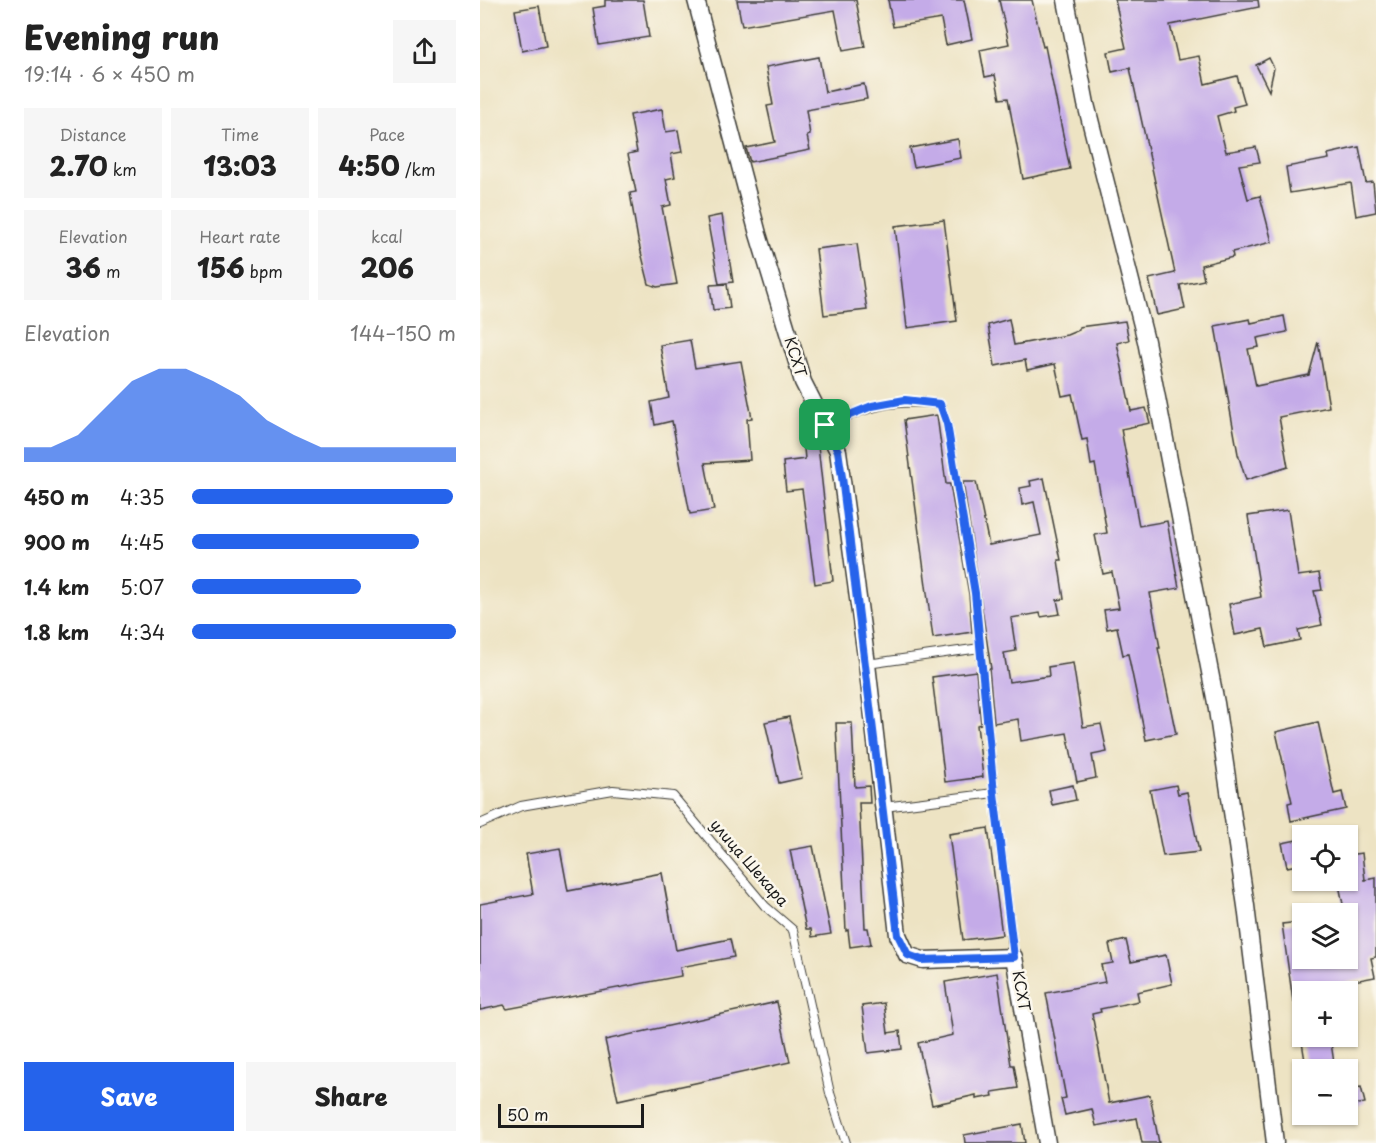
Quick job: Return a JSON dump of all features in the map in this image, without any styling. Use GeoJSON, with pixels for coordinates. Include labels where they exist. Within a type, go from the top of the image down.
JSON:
{"type":"FeatureCollection","features":[{"type":"Feature","properties":{"kind":"street","name":"КСХТ"},"geometry":{"type":"LineString","coordinates":[[696,0],[758,234],[803,382],[838,451],[867,664],[898,935],[908,955],[922,960],[1014,957],[1047,1143]]}},
{"type":"Feature","properties":{"kind":"street"},"geometry":{"type":"LineString","coordinates":[[1066,0],[1086,104],[1146,341],[1216,703],[1246,906],[1275,1143]]}},
{"type":"Feature","properties":{"kind":"lane"},"geometry":{"type":"LineString","coordinates":[[825,425],[872,406],[905,400],[940,404],[947,424],[975,593],[994,793],[1014,957]]}},
{"type":"Feature","properties":{"kind":"lane"},"geometry":{"type":"LineString","coordinates":[[867,664],[980,648]]}},
{"type":"Feature","properties":{"kind":"lane","name":"улица Шекара"},"geometry":{"type":"LineString","coordinates":[[480,824],[521,806],[613,790],[672,796],[765,906],[793,930],[830,1093],[846,1143]]}},
{"type":"Feature","properties":{"kind":"lane"},"geometry":{"type":"LineString","coordinates":[[884,807],[994,793]]}},
{"type":"Feature","properties":{"kind":"building"},"geometry":{"type":"Polygon","coordinates":[[[605,0],[643,0],[649,37],[599,45],[593,8],[605,6],[605,0]]]}},
{"type":"Feature","properties":{"kind":"building"},"geometry":{"type":"Polygon","coordinates":[[[737,0],[856,0],[865,47],[843,51],[835,10],[742,26],[737,0]]]}},
{"type":"Feature","properties":{"kind":"building"},"geometry":{"type":"Polygon","coordinates":[[[888,0],[964,0],[972,39],[946,45],[941,19],[893,27],[888,0]]]}},
{"type":"Feature","properties":{"kind":"building"},"geometry":{"type":"Polygon","coordinates":[[[999,0],[1032,0],[1043,47],[1045,46],[1070,169],[1023,179],[1008,98],[1000,99],[995,75],[985,77],[980,50],[1009,44],[999,0]]]}},
{"type":"Feature","properties":{"kind":"building"},"geometry":{"type":"Polygon","coordinates":[[[1115,0],[1258,0],[1259,7],[1170,25],[1178,60],[1199,56],[1205,84],[1237,76],[1245,104],[1233,107],[1234,111],[1217,116],[1226,152],[1256,147],[1260,162],[1239,165],[1248,199],[1260,196],[1272,242],[1232,252],[1233,257],[1201,265],[1204,280],[1180,285],[1185,309],[1157,315],[1149,279],[1175,273],[1130,68],[1112,72],[1108,52],[1126,48],[1115,0]]]}},
{"type":"Feature","properties":{"kind":"building"},"geometry":{"type":"Polygon","coordinates":[[[539,6],[546,46],[522,51],[515,10],[539,6]]]}},
{"type":"Feature","properties":{"kind":"building"},"geometry":{"type":"Polygon","coordinates":[[[819,57],[825,92],[864,84],[867,99],[806,110],[810,150],[750,162],[746,148],[775,142],[767,106],[773,105],[766,67],[819,57]]]}},
{"type":"Feature","properties":{"kind":"building"},"geometry":{"type":"Polygon","coordinates":[[[1269,58],[1274,68],[1269,91],[1256,65],[1269,58]]]}},
{"type":"Feature","properties":{"kind":"building"},"geometry":{"type":"Polygon","coordinates":[[[662,109],[666,132],[678,130],[682,152],[671,154],[675,177],[666,179],[671,205],[662,207],[677,284],[657,287],[649,284],[638,240],[630,193],[636,192],[628,154],[637,152],[630,115],[662,109]]]}},
{"type":"Feature","properties":{"kind":"building"},"geometry":{"type":"Polygon","coordinates":[[[958,139],[961,158],[914,167],[910,148],[958,139]]]}},
{"type":"Feature","properties":{"kind":"building"},"geometry":{"type":"Polygon","coordinates":[[[1359,147],[1366,183],[1373,182],[1376,212],[1356,216],[1351,183],[1290,193],[1286,167],[1329,159],[1328,154],[1359,147]]]}},
{"type":"Feature","properties":{"kind":"building"},"geometry":{"type":"Polygon","coordinates":[[[722,215],[733,282],[719,284],[707,218],[722,215]]]}},
{"type":"Feature","properties":{"kind":"building"},"geometry":{"type":"Polygon","coordinates":[[[944,220],[957,321],[907,328],[895,226],[944,220]]]}},
{"type":"Feature","properties":{"kind":"building"},"geometry":{"type":"Polygon","coordinates":[[[857,244],[867,310],[824,315],[816,249],[857,244]]]}},
{"type":"Feature","properties":{"kind":"building"},"geometry":{"type":"Polygon","coordinates":[[[727,284],[730,308],[713,310],[710,285],[727,284]]]}},
{"type":"Feature","properties":{"kind":"building"},"geometry":{"type":"Polygon","coordinates":[[[1284,316],[1287,332],[1257,338],[1259,347],[1248,349],[1256,386],[1309,375],[1318,342],[1329,407],[1279,417],[1288,467],[1246,480],[1238,454],[1215,326],[1250,319],[1251,323],[1284,316]]]}},
{"type":"Feature","properties":{"kind":"building"},"geometry":{"type":"Polygon","coordinates":[[[1009,319],[1014,345],[1067,335],[1079,330],[1079,327],[1125,321],[1129,340],[1117,343],[1131,411],[1146,408],[1150,423],[1121,429],[1139,526],[1167,521],[1179,588],[1150,593],[1160,648],[1158,648],[1176,734],[1146,740],[1128,654],[1123,655],[1117,627],[1107,629],[1104,610],[1119,608],[1112,572],[1103,574],[1095,535],[1107,533],[1095,464],[1091,465],[1087,439],[1082,440],[1072,394],[1062,396],[1055,364],[1027,370],[1025,360],[995,366],[988,325],[1009,319]]]}},
{"type":"Feature","properties":{"kind":"building"},"geometry":{"type":"Polygon","coordinates":[[[690,340],[695,368],[741,361],[752,418],[747,419],[750,460],[705,463],[714,510],[690,514],[672,421],[655,425],[651,402],[669,398],[660,345],[690,340]]]}},
{"type":"Feature","properties":{"kind":"building"},"geometry":{"type":"Polygon","coordinates":[[[937,415],[946,484],[950,484],[969,594],[972,632],[933,638],[904,420],[937,415]]]}},
{"type":"Feature","properties":{"kind":"building"},"geometry":{"type":"Polygon","coordinates":[[[817,437],[833,581],[815,584],[802,489],[786,491],[783,462],[805,459],[803,438],[817,437]]]}},
{"type":"Feature","properties":{"kind":"building"},"geometry":{"type":"Polygon","coordinates":[[[1044,478],[1061,560],[1058,560],[1064,599],[1057,600],[1060,614],[1041,617],[1040,613],[1011,618],[1016,651],[1004,653],[1009,682],[1049,676],[1048,667],[1073,663],[1083,727],[1101,724],[1107,752],[1092,755],[1096,778],[1077,782],[1067,733],[1021,741],[1018,719],[994,723],[989,669],[991,669],[963,482],[976,482],[989,545],[1041,535],[1034,502],[1022,505],[1020,488],[1031,486],[1030,481],[1044,478]]]}},
{"type":"Feature","properties":{"kind":"building"},"geometry":{"type":"Polygon","coordinates":[[[1288,510],[1298,576],[1319,573],[1322,590],[1314,591],[1322,625],[1298,630],[1300,640],[1267,647],[1263,629],[1235,635],[1229,604],[1261,597],[1248,516],[1288,510]]]}},
{"type":"Feature","properties":{"kind":"building"},"geometry":{"type":"Polygon","coordinates":[[[976,671],[981,724],[977,725],[983,777],[945,782],[932,677],[976,671]]]}},
{"type":"Feature","properties":{"kind":"building"},"geometry":{"type":"Polygon","coordinates":[[[789,717],[802,778],[779,783],[765,722],[789,717]]]}},
{"type":"Feature","properties":{"kind":"building"},"geometry":{"type":"Polygon","coordinates":[[[1318,722],[1334,794],[1342,792],[1346,809],[1291,821],[1288,803],[1292,802],[1276,732],[1318,722]]]}},
{"type":"Feature","properties":{"kind":"building"},"geometry":{"type":"Polygon","coordinates":[[[836,723],[852,723],[855,787],[869,786],[870,803],[859,803],[865,928],[868,928],[871,944],[850,947],[848,930],[846,931],[836,723]]]}},
{"type":"Feature","properties":{"kind":"building"},"geometry":{"type":"Polygon","coordinates":[[[1073,785],[1076,800],[1052,805],[1049,790],[1073,785]]]}},
{"type":"Feature","properties":{"kind":"building"},"geometry":{"type":"Polygon","coordinates":[[[1176,785],[1178,794],[1187,792],[1199,852],[1163,856],[1150,790],[1176,785]]]}},
{"type":"Feature","properties":{"kind":"building"},"geometry":{"type":"Polygon","coordinates":[[[988,828],[1002,935],[963,940],[949,834],[988,828]]]}},
{"type":"Feature","properties":{"kind":"building"},"geometry":{"type":"Polygon","coordinates":[[[1292,841],[1292,866],[1287,867],[1282,843],[1292,841]]]}},
{"type":"Feature","properties":{"kind":"building"},"geometry":{"type":"Polygon","coordinates":[[[813,846],[831,934],[812,937],[811,929],[806,929],[790,850],[813,846]]]}},
{"type":"Feature","properties":{"kind":"building"},"geometry":{"type":"Polygon","coordinates":[[[560,848],[568,891],[662,873],[676,950],[730,939],[734,957],[680,967],[681,976],[507,1009],[504,1005],[480,1010],[480,904],[533,894],[526,854],[560,848]]]}},
{"type":"Feature","properties":{"kind":"building"},"geometry":{"type":"Polygon","coordinates":[[[1362,853],[1365,880],[1376,878],[1376,957],[1371,958],[1375,977],[1354,981],[1292,981],[1292,994],[1282,924],[1292,923],[1292,969],[1358,969],[1358,903],[1343,903],[1340,891],[1358,891],[1358,854],[1362,853]]]}},
{"type":"Feature","properties":{"kind":"building"},"geometry":{"type":"Polygon","coordinates":[[[1126,940],[1131,962],[1166,955],[1172,984],[1137,992],[1139,1001],[1100,1009],[1101,1012],[1092,1014],[1109,1103],[1150,1095],[1159,1143],[1142,1143],[1137,1118],[1096,1126],[1092,1109],[1065,1115],[1061,1099],[1066,1098],[1046,993],[1105,982],[1101,965],[1113,963],[1109,944],[1126,940]]]}},
{"type":"Feature","properties":{"kind":"building"},"geometry":{"type":"Polygon","coordinates":[[[997,973],[1011,1065],[1014,1065],[1018,1088],[992,1092],[993,1096],[976,1099],[976,1095],[932,1105],[918,1043],[953,1035],[945,982],[997,973]]]}},
{"type":"Feature","properties":{"kind":"building"},"geometry":{"type":"Polygon","coordinates":[[[777,1002],[790,1062],[618,1100],[605,1040],[777,1002]]]}},
{"type":"Feature","properties":{"kind":"building"},"geometry":{"type":"Polygon","coordinates":[[[884,1003],[888,1033],[900,1031],[902,1049],[868,1053],[862,1006],[884,1003]]]}},
{"type":"Feature","properties":{"kind":"building"},"geometry":{"type":"Polygon","coordinates":[[[1303,1047],[1332,1047],[1333,1059],[1305,1059],[1303,1047]]]}},
{"type":"Feature","properties":{"kind":"building"},"geometry":{"type":"Polygon","coordinates":[[[1358,1087],[1361,1087],[1365,1103],[1358,1104],[1358,1087]]]}},
{"type":"Feature","properties":{"kind":"building"},"geometry":{"type":"Polygon","coordinates":[[[1022,1124],[1025,1143],[965,1143],[964,1135],[1022,1124]]]}},
{"type":"Feature","properties":{"kind":"route"},"geometry":{"type":"LineString","coordinates":[[905,400],[940,404],[947,424],[975,593],[994,793],[1014,957],[922,960],[908,955],[898,935],[867,664],[842,477],[838,451],[825,425],[872,406],[905,400]]}}]}
